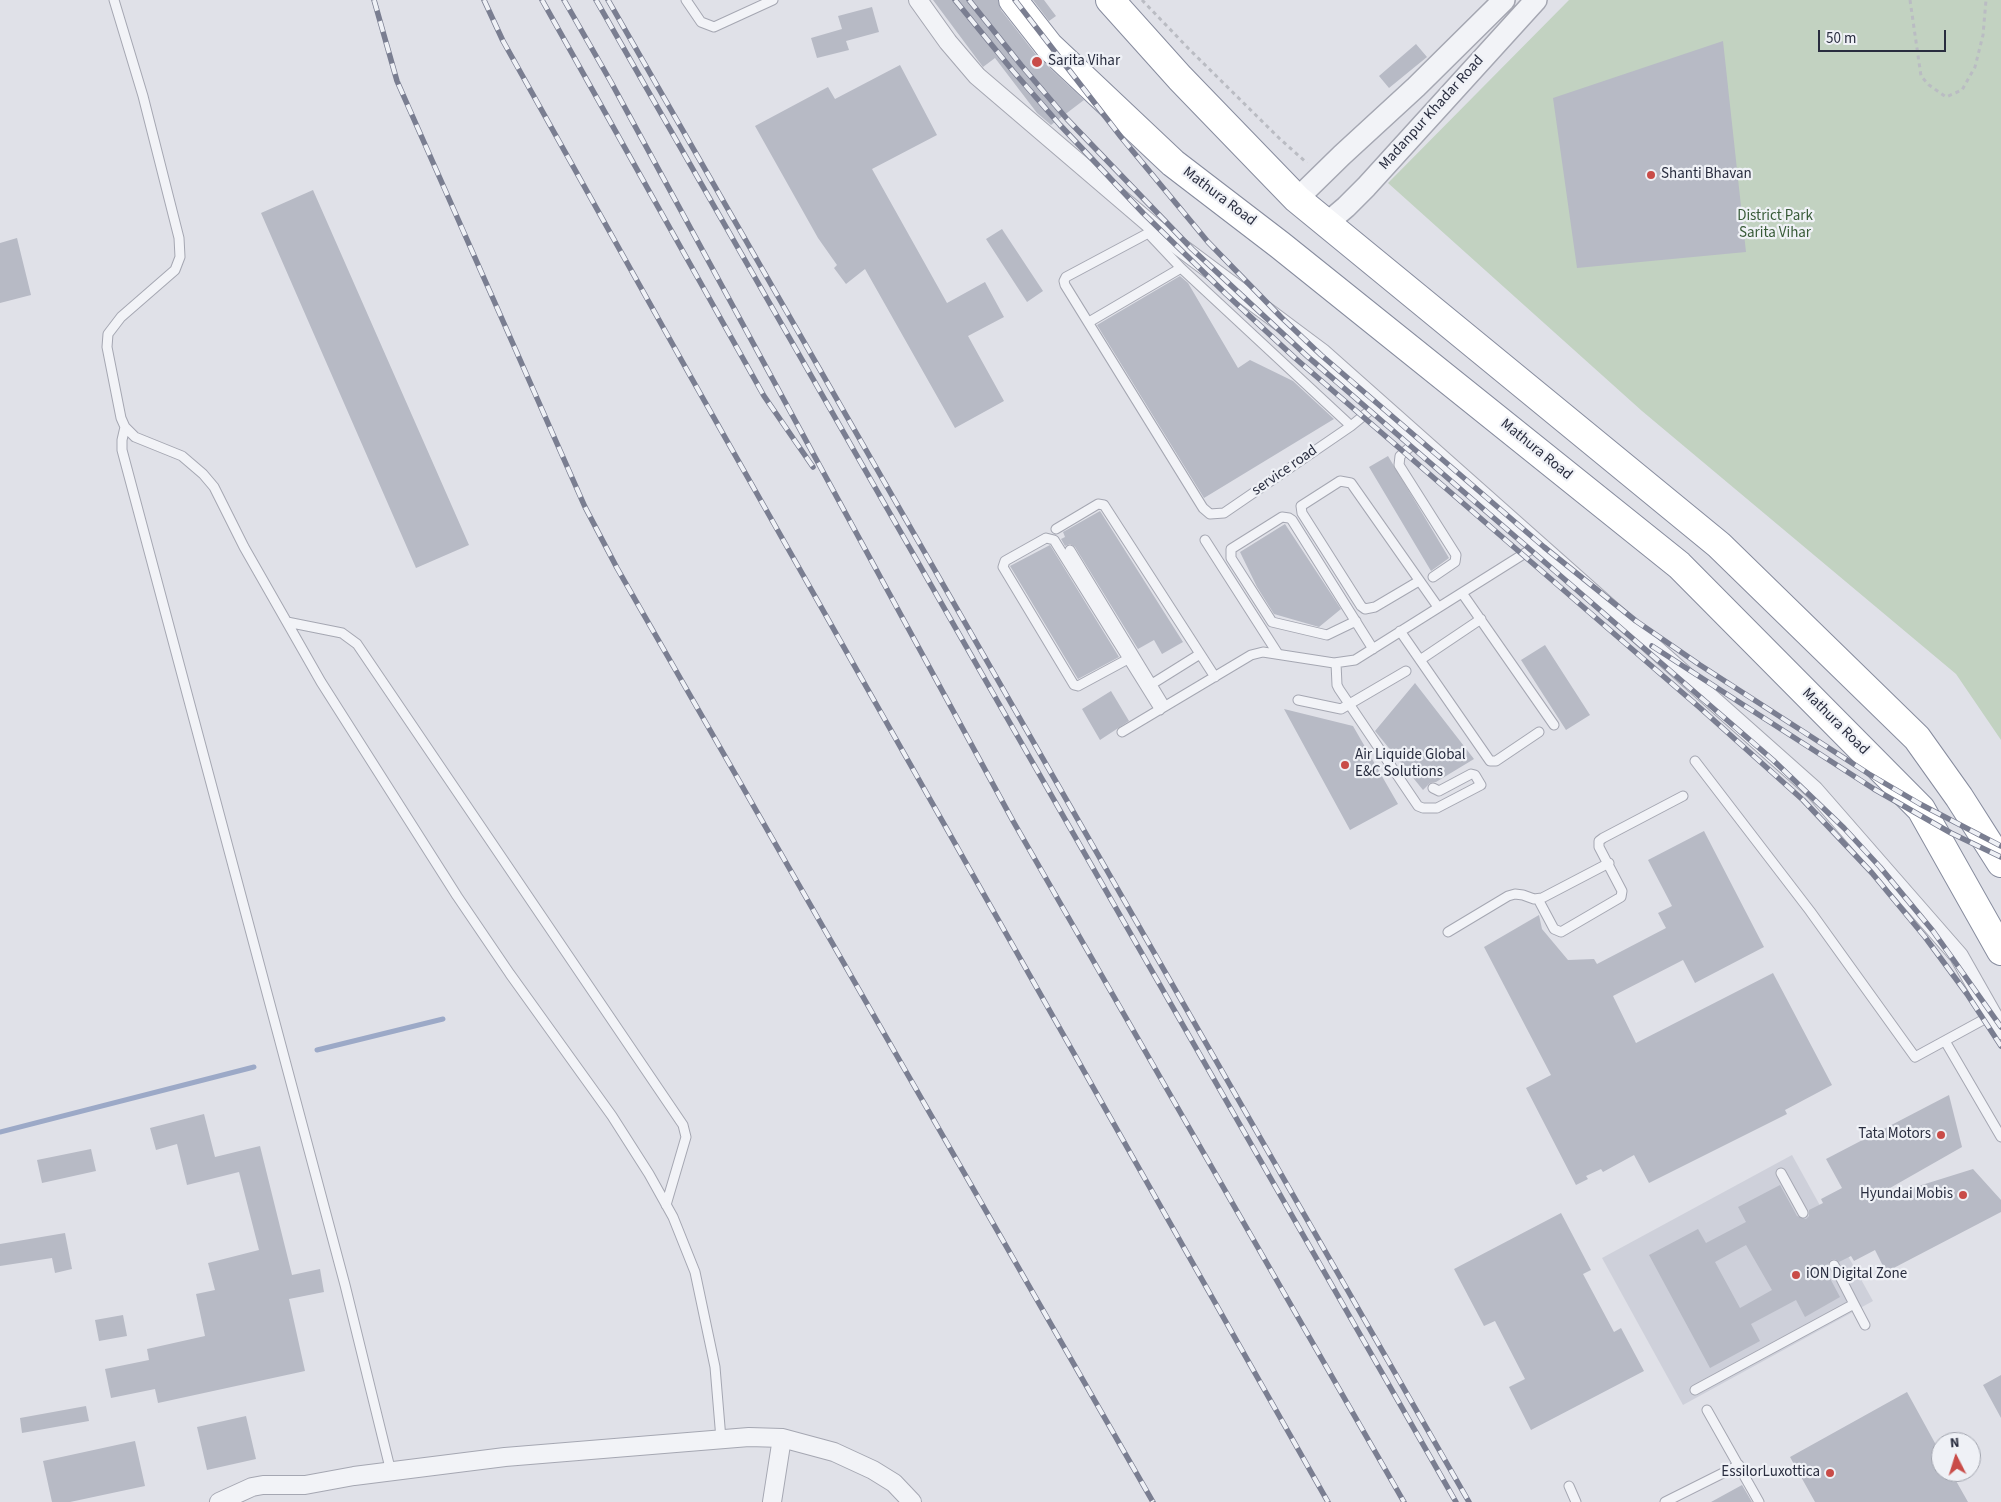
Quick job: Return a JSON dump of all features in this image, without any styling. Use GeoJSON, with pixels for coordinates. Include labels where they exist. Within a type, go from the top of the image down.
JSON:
{"type":"FeatureCollection","features":[{"type":"Feature","properties":{"kind":"highway","name":"Mathura Road"},"geometry":{"type":"LineString","coordinates":[[1013,0],[1049,46],[1173,162],[1280,245],[1679,565],[1921,809],[2001,951]]}},
{"type":"Feature","properties":{"kind":"highway"},"geometry":{"type":"LineString","coordinates":[[1110,0],[1180,78],[1297,199],[1719,545],[1918,738],[1959,797],[2001,863]]}},
{"type":"Feature","properties":{"kind":"street"},"geometry":{"type":"LineString","coordinates":[[918,0],[948,42],[977,76],[1153,231],[1322,353],[1814,790],[1959,956],[1997,1022]]}},
{"type":"Feature","properties":{"kind":"street","name":"Madanpur Khadar Road"},"geometry":{"type":"LineString","coordinates":[[1297,199],[1416,87],[1504,0]]}},
{"type":"Feature","properties":{"kind":"street","name":"Madanpur Khadar Road"},"geometry":{"type":"LineString","coordinates":[[1326,224],[1366,187],[1536,0]]}},
{"type":"Feature","properties":{"kind":"street"},"geometry":{"type":"LineString","coordinates":[[219,1502],[263,1484],[305,1484],[504,1457],[721,1439],[782,1438],[834,1452],[874,1470],[894,1483],[912,1502]]}},
{"type":"Feature","properties":{"kind":"street"},"geometry":{"type":"LineString","coordinates":[[772,1502],[782,1438]]}},
{"type":"Feature","properties":{"kind":"lane"},"geometry":{"type":"LineString","coordinates":[[114,0],[143,96],[179,238],[180,257],[175,270],[121,317],[108,334],[107,347],[121,418],[125,427],[135,436],[182,456],[203,474],[214,487],[244,547],[321,682],[457,896],[510,974],[612,1116],[666,1205],[695,1272],[715,1367],[721,1439]]}},
{"type":"Feature","properties":{"kind":"lane"},"geometry":{"type":"LineString","coordinates":[[686,0],[701,22],[714,27],[773,0]]}},
{"type":"Feature","properties":{"kind":"lane"},"geometry":{"type":"LineString","coordinates":[[1153,231],[1169,257],[1351,426],[1379,403]]}},
{"type":"Feature","properties":{"kind":"lane","name":"service road"},"geometry":{"type":"LineString","coordinates":[[1153,231],[1066,277],[1064,285],[1089,322],[1203,508],[1210,514],[1224,513],[1351,426]]}},
{"type":"Feature","properties":{"kind":"lane"},"geometry":{"type":"LineString","coordinates":[[1089,322],[1181,268]]}},
{"type":"Feature","properties":{"kind":"lane"},"geometry":{"type":"LineString","coordinates":[[125,427],[122,450],[345,1285],[391,1472]]}},
{"type":"Feature","properties":{"kind":"lane"},"geometry":{"type":"LineString","coordinates":[[1419,439],[1400,456],[1399,465],[1456,555],[1454,562],[1433,577]]}},
{"type":"Feature","properties":{"kind":"lane"},"geometry":{"type":"LineString","coordinates":[[1419,581],[1375,607],[1364,609],[1360,606],[1302,513],[1301,506],[1340,481],[1351,483],[1438,608]]}},
{"type":"Feature","properties":{"kind":"lane"},"geometry":{"type":"LineString","coordinates":[[1056,529],[1098,504],[1104,505],[1215,677]]}},
{"type":"Feature","properties":{"kind":"lane"},"geometry":{"type":"LineString","coordinates":[[1356,622],[1327,634],[1272,622],[1231,558],[1231,549],[1282,518],[1289,518],[1356,622],[1373,649]]}},
{"type":"Feature","properties":{"kind":"lane"},"geometry":{"type":"LineString","coordinates":[[1128,659],[1078,686],[1074,685],[1003,567],[1005,561],[1046,538],[1054,540],[1128,659],[1162,708]]}},
{"type":"Feature","properties":{"kind":"lane"},"geometry":{"type":"LineString","coordinates":[[1205,540],[1278,654]]}},
{"type":"Feature","properties":{"kind":"lane"},"geometry":{"type":"LineString","coordinates":[[1122,732],[1251,655],[1263,652],[1336,663],[1355,660],[1538,545]]}},
{"type":"Feature","properties":{"kind":"lane"},"geometry":{"type":"LineString","coordinates":[[1070,550],[1152,684],[1162,708]]}},
{"type":"Feature","properties":{"kind":"lane"},"geometry":{"type":"LineString","coordinates":[[1462,593],[1554,724]]}},
{"type":"Feature","properties":{"kind":"lane"},"geometry":{"type":"LineString","coordinates":[[1420,660],[1481,619]]}},
{"type":"Feature","properties":{"kind":"lane"},"geometry":{"type":"LineString","coordinates":[[287,622],[342,633],[357,644],[683,1124],[686,1136],[666,1205]]}},
{"type":"Feature","properties":{"kind":"lane"},"geometry":{"type":"LineString","coordinates":[[1400,632],[1490,760],[1496,761],[1539,732]]}},
{"type":"Feature","properties":{"kind":"lane"},"geometry":{"type":"LineString","coordinates":[[1152,684],[1200,654]]}},
{"type":"Feature","properties":{"kind":"lane"},"geometry":{"type":"LineString","coordinates":[[1336,663],[1337,685],[1418,806],[1437,808],[1481,785],[1475,775],[1471,774],[1439,791],[1433,788]]}},
{"type":"Feature","properties":{"kind":"lane"},"geometry":{"type":"LineString","coordinates":[[1298,700],[1341,709],[1350,706],[1406,671]]}},
{"type":"Feature","properties":{"kind":"lane"},"geometry":{"type":"LineString","coordinates":[[1695,761],[1810,911],[1916,1057],[1957,1035],[1997,1022]]}},
{"type":"Feature","properties":{"kind":"lane"},"geometry":{"type":"LineString","coordinates":[[1448,932],[1508,896],[1523,894],[1538,900],[1554,929],[1561,932],[1623,895],[1599,847],[1599,841],[1683,796]]}},
{"type":"Feature","properties":{"kind":"lane"},"geometry":{"type":"LineString","coordinates":[[1538,900],[1608,864]]}},
{"type":"Feature","properties":{"kind":"lane"},"geometry":{"type":"LineString","coordinates":[[1946,1041],[2001,1137]]}},
{"type":"Feature","properties":{"kind":"lane"},"geometry":{"type":"LineString","coordinates":[[1781,1173],[1803,1213]]}},
{"type":"Feature","properties":{"kind":"lane"},"geometry":{"type":"LineString","coordinates":[[1834,1265],[1865,1325]]}},
{"type":"Feature","properties":{"kind":"lane"},"geometry":{"type":"LineString","coordinates":[[1695,1390],[1854,1304]]}},
{"type":"Feature","properties":{"kind":"lane"},"geometry":{"type":"LineString","coordinates":[[1707,1410],[1759,1502]]}},
{"type":"Feature","properties":{"kind":"lane"},"geometry":{"type":"LineString","coordinates":[[1665,1502],[1739,1465]]}},
{"type":"Feature","properties":{"kind":"lane"},"geometry":{"type":"LineString","coordinates":[[1569,1486],[1576,1502]]}},
{"type":"Feature","properties":{"kind":"path"},"geometry":{"type":"LineString","coordinates":[[1142,0],[1280,139],[1309,164]]}},
{"type":"Feature","properties":{"kind":"path"},"geometry":{"type":"LineString","coordinates":[[1910,0],[1921,76],[1928,85],[1946,97],[1962,90],[1975,67],[1983,35],[1986,0]]}},
{"type":"Feature","properties":{"kind":"shaded area"},"geometry":{"type":"Polygon","coordinates":[[[1792,1155],[1873,1301],[1683,1405],[1602,1258],[1792,1155]]]}},
{"type":"Feature","properties":{"kind":"green space","name":"District Park Sarita Vihar"},"geometry":{"type":"Polygon","coordinates":[[[1569,0],[2001,0],[2001,740],[1956,674],[1642,411],[1388,183],[1569,0]]]}},
{"type":"Feature","properties":{"kind":"building","name":"Sarita Vihar"},"geometry":{"type":"Polygon","coordinates":[[[933,0],[998,0],[1001,10],[1037,56],[1084,100],[1051,125],[1037,113],[995,58],[983,67],[933,0]]]}},
{"type":"Feature","properties":{"kind":"building"},"geometry":{"type":"Polygon","coordinates":[[[1033,0],[1044,0],[1056,16],[1049,21],[1033,0]]]}},
{"type":"Feature","properties":{"kind":"building"},"geometry":{"type":"Polygon","coordinates":[[[872,7],[879,32],[846,41],[849,50],[817,58],[811,38],[842,29],[838,16],[872,7]]]}},
{"type":"Feature","properties":{"kind":"building","name":"Shanti Bhavan"},"geometry":{"type":"Polygon","coordinates":[[[1723,41],[1746,252],[1577,268],[1553,98],[1723,41]]]}},
{"type":"Feature","properties":{"kind":"building"},"geometry":{"type":"Polygon","coordinates":[[[1416,44],[1427,57],[1389,88],[1379,76],[1416,44]]]}},
{"type":"Feature","properties":{"kind":"building"},"geometry":{"type":"Polygon","coordinates":[[[900,65],[937,135],[872,169],[947,303],[985,282],[1004,317],[968,336],[1004,401],[955,428],[865,269],[846,284],[834,268],[837,265],[818,238],[755,126],[828,87],[835,99],[900,65]]]}},
{"type":"Feature","properties":{"kind":"building"},"geometry":{"type":"Polygon","coordinates":[[[313,190],[469,545],[416,568],[261,213],[313,190]]]}},
{"type":"Feature","properties":{"kind":"building"},"geometry":{"type":"Polygon","coordinates":[[[1002,229],[1043,291],[1027,302],[986,239],[1002,229]]]}},
{"type":"Feature","properties":{"kind":"building"},"geometry":{"type":"Polygon","coordinates":[[[17,238],[31,295],[0,303],[0,243],[17,238]]]}},
{"type":"Feature","properties":{"kind":"building"},"geometry":{"type":"Polygon","coordinates":[[[1180,276],[1188,283],[1238,368],[1250,360],[1293,381],[1334,419],[1204,498],[1097,325],[1180,276]]]}},
{"type":"Feature","properties":{"kind":"building"},"geometry":{"type":"Polygon","coordinates":[[[1388,456],[1449,558],[1431,571],[1369,467],[1388,456]]]}},
{"type":"Feature","properties":{"kind":"building"},"geometry":{"type":"Polygon","coordinates":[[[1100,511],[1183,642],[1162,654],[1154,640],[1138,649],[1075,547],[1070,544],[1065,546],[1061,539],[1065,537],[1063,532],[1100,511]]]}},
{"type":"Feature","properties":{"kind":"building"},"geometry":{"type":"Polygon","coordinates":[[[1285,524],[1341,609],[1319,627],[1274,614],[1257,587],[1240,552],[1285,524]]]}},
{"type":"Feature","properties":{"kind":"building"},"geometry":{"type":"Polygon","coordinates":[[[1050,545],[1119,657],[1078,679],[1010,566],[1050,545]]]}},
{"type":"Feature","properties":{"kind":"building"},"geometry":{"type":"Polygon","coordinates":[[[1545,645],[1590,715],[1566,730],[1521,660],[1545,645]]]}},
{"type":"Feature","properties":{"kind":"building"},"geometry":{"type":"Polygon","coordinates":[[[1415,683],[1474,759],[1436,782],[1430,783],[1423,790],[1375,731],[1415,683]]]}},
{"type":"Feature","properties":{"kind":"building"},"geometry":{"type":"Polygon","coordinates":[[[1111,691],[1129,721],[1100,740],[1082,709],[1111,691]]]}},
{"type":"Feature","properties":{"kind":"building","name":"Air Liquide Global E&C Solutions"},"geometry":{"type":"Polygon","coordinates":[[[1284,709],[1353,726],[1398,804],[1350,830],[1284,709]]]}},
{"type":"Feature","properties":{"kind":"building"},"geometry":{"type":"Polygon","coordinates":[[[1704,831],[1764,947],[1695,983],[1683,960],[1613,996],[1636,1043],[1773,973],[1832,1085],[1785,1110],[1787,1114],[1649,1183],[1634,1155],[1603,1172],[1601,1169],[1586,1176],[1588,1179],[1576,1185],[1526,1088],[1551,1075],[1484,947],[1539,915],[1542,929],[1568,960],[1594,959],[1597,964],[1666,928],[1658,913],[1672,906],[1648,860],[1704,831]]]}},
{"type":"Feature","properties":{"kind":"building"},"geometry":{"type":"Polygon","coordinates":[[[1949,1095],[1962,1147],[1890,1188],[1893,1194],[1973,1169],[2001,1200],[2001,1212],[1886,1272],[1875,1250],[1854,1261],[1851,1256],[1839,1262],[1835,1259],[1831,1260],[1828,1268],[1825,1269],[1840,1297],[1805,1317],[1796,1300],[1751,1324],[1760,1341],[1710,1368],[1649,1255],[1698,1229],[1706,1243],[1746,1222],[1738,1207],[1780,1185],[1797,1216],[1806,1219],[1809,1216],[1809,1210],[1823,1203],[1821,1199],[1842,1188],[1826,1159],[1949,1095]],[[1746,1245],[1715,1262],[1740,1308],[1772,1290],[1746,1245]]]}},
{"type":"Feature","properties":{"kind":"building"},"geometry":{"type":"Polygon","coordinates":[[[204,1114],[215,1157],[260,1146],[292,1275],[320,1269],[324,1292],[289,1299],[305,1371],[158,1403],[155,1389],[111,1398],[105,1369],[149,1360],[147,1349],[205,1336],[196,1294],[215,1290],[208,1263],[259,1250],[239,1172],[187,1185],[177,1144],[156,1150],[150,1128],[204,1114]]]}},
{"type":"Feature","properties":{"kind":"building"},"geometry":{"type":"Polygon","coordinates":[[[91,1149],[96,1171],[42,1183],[37,1160],[91,1149]]]}},
{"type":"Feature","properties":{"kind":"building"},"geometry":{"type":"Polygon","coordinates":[[[1561,1213],[1591,1270],[1583,1274],[1614,1332],[1621,1328],[1644,1371],[1531,1430],[1509,1387],[1525,1379],[1495,1321],[1484,1326],[1454,1269],[1561,1213]]]}},
{"type":"Feature","properties":{"kind":"building"},"geometry":{"type":"Polygon","coordinates":[[[65,1233],[72,1269],[55,1273],[52,1258],[0,1266],[0,1244],[65,1233]]]}},
{"type":"Feature","properties":{"kind":"building"},"geometry":{"type":"Polygon","coordinates":[[[123,1315],[127,1336],[99,1341],[95,1320],[123,1315]]]}},
{"type":"Feature","properties":{"kind":"building"},"geometry":{"type":"Polygon","coordinates":[[[2001,1375],[2001,1418],[1983,1385],[2001,1375]]]}},
{"type":"Feature","properties":{"kind":"building"},"geometry":{"type":"Polygon","coordinates":[[[1907,1392],[1931,1436],[1931,1482],[1957,1482],[1968,1502],[1815,1502],[1790,1457],[1907,1392]]]}},
{"type":"Feature","properties":{"kind":"building"},"geometry":{"type":"Polygon","coordinates":[[[86,1406],[89,1421],[22,1433],[20,1418],[86,1406]]]}},
{"type":"Feature","properties":{"kind":"building"},"geometry":{"type":"Polygon","coordinates":[[[246,1416],[256,1459],[207,1470],[197,1427],[246,1416]]]}},
{"type":"Feature","properties":{"kind":"building"},"geometry":{"type":"Polygon","coordinates":[[[135,1441],[145,1486],[70,1502],[52,1502],[43,1461],[135,1441]]]}},
{"type":"Feature","properties":{"kind":"building"},"geometry":{"type":"Polygon","coordinates":[[[1742,1485],[1752,1502],[1711,1502],[1742,1485]]]}},
{"type":"Feature","properties":{"kind":"waterway"},"geometry":{"type":"LineString","coordinates":[[317,1050],[443,1019]]}},
{"type":"Feature","properties":{"kind":"waterway"},"geometry":{"type":"LineString","coordinates":[[0,1132],[254,1067]]}},
{"type":"Feature","properties":{"kind":"railway"},"geometry":{"type":"LineString","coordinates":[[374,0],[397,81],[585,507],[617,568],[1153,1502]]}},
{"type":"Feature","properties":{"kind":"railway"},"geometry":{"type":"LineString","coordinates":[[484,0],[503,41],[692,379],[1328,1502]]}},
{"type":"Feature","properties":{"kind":"railway"},"geometry":{"type":"LineString","coordinates":[[542,0],[764,396],[813,467]]}},
{"type":"Feature","properties":{"kind":"railway"},"geometry":{"type":"LineString","coordinates":[[564,0],[611,82],[1013,821],[1404,1502]]}},
{"type":"Feature","properties":{"kind":"railway"},"geometry":{"type":"LineString","coordinates":[[596,0],[1456,1502]]}},
{"type":"Feature","properties":{"kind":"railway"},"geometry":{"type":"LineString","coordinates":[[608,0],[1469,1502]]}},
{"type":"Feature","properties":{"kind":"railway"},"geometry":{"type":"LineString","coordinates":[[955,0],[1060,125],[1143,213],[1226,294],[1295,358],[1699,707],[1803,800],[1872,873],[1925,937],[1967,994],[2001,1046]]}},
{"type":"Feature","properties":{"kind":"railway"},"geometry":{"type":"LineString","coordinates":[[969,0],[1067,119],[1192,249],[1308,357],[1773,760],[1844,828],[1880,867],[1933,931],[2001,1027]]}},
{"type":"Feature","properties":{"kind":"railway"},"geometry":{"type":"LineString","coordinates":[[1015,0],[1121,137],[1208,242],[1321,355],[1544,547],[1636,621],[1700,665],[1869,774],[1920,804],[2001,846]]}},
{"type":"Feature","properties":{"kind":"railway"},"geometry":{"type":"LineString","coordinates":[[1652,646],[1874,789],[1951,833],[2001,857]]}},
{"type":"Feature","properties":{"kind":"place","name":"Sarita Vihar"},"geometry":{"type":"Point","coordinates":[1037,62]}},
{"type":"Feature","properties":{"kind":"place","name":"Shanti Bhavan"},"geometry":{"type":"Point","coordinates":[1651,175]}},
{"type":"Feature","properties":{"kind":"place","name":"Air Liquide Global E&C Solutions"},"geometry":{"type":"Point","coordinates":[1345,765]}},
{"type":"Feature","properties":{"kind":"place","name":"Tata Motors"},"geometry":{"type":"Point","coordinates":[1941,1135]}},
{"type":"Feature","properties":{"kind":"place","name":"Hyundai Mobis"},"geometry":{"type":"Point","coordinates":[1963,1195]}},
{"type":"Feature","properties":{"kind":"place","name":"iON Digital Zone"},"geometry":{"type":"Point","coordinates":[1796,1275]}},
{"type":"Feature","properties":{"kind":"place","name":"EssilorLuxottica"},"geometry":{"type":"Point","coordinates":[1830,1473]}}]}
